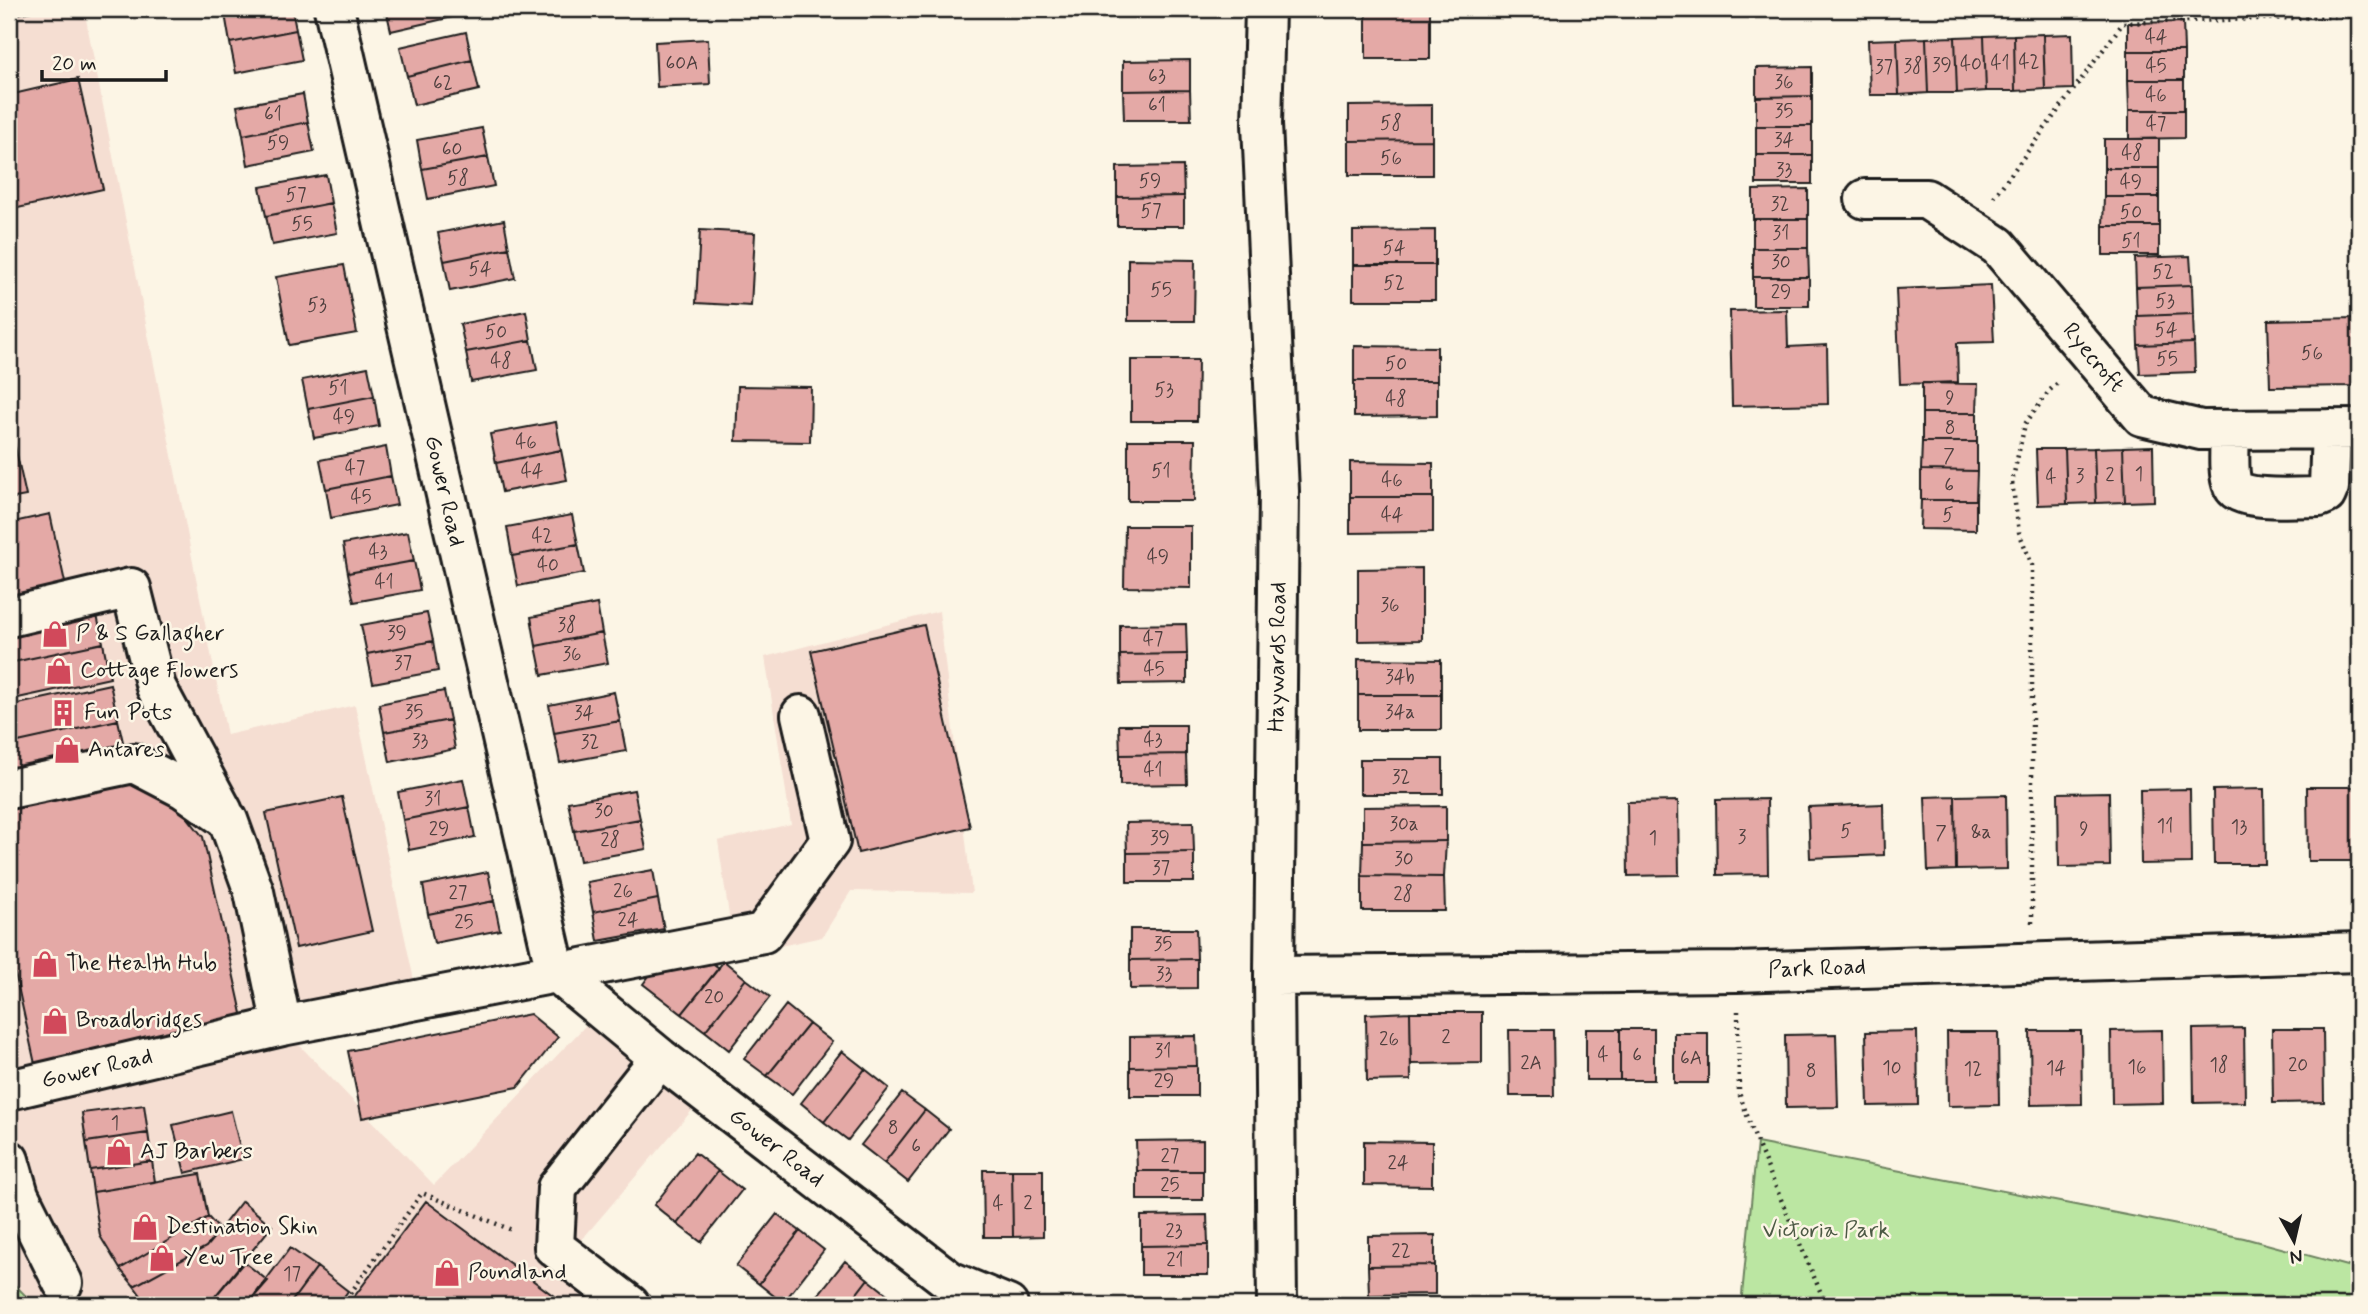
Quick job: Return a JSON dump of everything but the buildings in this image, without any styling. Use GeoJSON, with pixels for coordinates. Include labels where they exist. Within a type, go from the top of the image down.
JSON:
{"type":"FeatureCollection","features":[{"type":"Feature","properties":{"kind":"street","name":"Gower Road"},"geometry":{"type":"LineString","coordinates":[[334,9],[556,972],[660,1058],[950,1281],[1008,1305]]}},
{"type":"Feature","properties":{"kind":"street","name":"Haywards Road"},"geometry":{"type":"LineString","coordinates":[[1265,9],[1262,124],[1279,491],[1274,976],[1277,1305]]}},
{"type":"Feature","properties":{"kind":"street","name":"Ryecroft"},"geometry":{"type":"LineString","coordinates":[[1865,199],[1926,199],[1998,246],[2142,416],[2201,430],[2345,429]]}},
{"type":"Feature","properties":{"kind":"street"},"geometry":{"type":"LineString","coordinates":[[2230,430],[2231,475],[2233,486],[2238,492],[2257,497],[2319,497],[2326,494],[2329,488],[2345,429]]}},
{"type":"Feature","properties":{"kind":"street"},"geometry":{"type":"LineString","coordinates":[[9,617],[131,588],[156,687],[228,820],[254,892],[282,1026]]}},
{"type":"Feature","properties":{"kind":"street"},"geometry":{"type":"LineString","coordinates":[[556,972],[763,933],[830,841],[801,715]]}},
{"type":"Feature","properties":{"kind":"street"},"geometry":{"type":"LineString","coordinates":[[9,789],[134,763],[184,789],[228,820]]}},
{"type":"Feature","properties":{"kind":"street","name":"Park Road"},"geometry":{"type":"LineString","coordinates":[[1274,976],[1737,972],[2359,952]]}},
{"type":"Feature","properties":{"kind":"street","name":"Gower Road"},"geometry":{"type":"LineString","coordinates":[[9,1090],[282,1026],[556,972]]}},
{"type":"Feature","properties":{"kind":"street"},"geometry":{"type":"LineString","coordinates":[[630,1305],[554,1247],[557,1188],[660,1058]]}},
{"type":"Feature","properties":{"kind":"street"},"geometry":{"type":"LineString","coordinates":[[9,1160],[19,1195],[69,1294]]}},
{"type":"Feature","properties":{"kind":"street"},"geometry":{"type":"LineString","coordinates":[[9,1237],[38,1254],[69,1294]]}},
{"type":"Feature","properties":{"kind":"path"},"geometry":{"type":"LineString","coordinates":[[1971,229],[2123,23],[2359,16]]}},
{"type":"Feature","properties":{"kind":"path"},"geometry":{"type":"LineString","coordinates":[[2033,962],[2032,565],[2020,532],[2012,482],[2025,424],[2050,390],[2090,354]]}},
{"type":"Feature","properties":{"kind":"path"},"geometry":{"type":"LineString","coordinates":[[1737,972],[1739,1093],[1756,1143],[1826,1305]]}},
{"type":"Feature","properties":{"kind":"path"},"geometry":{"type":"LineString","coordinates":[[342,1305],[422,1194],[554,1247]]}},
{"type":"Feature","properties":{"kind":"shaded area"},"geometry":{"type":"Polygon","coordinates":[[[9,9],[84,9],[227,735],[355,705],[418,999],[282,1027],[434,1185],[586,1025],[694,1108],[567,1257],[630,1305],[9,1305],[9,9]]]}},
{"type":"Feature","properties":{"kind":"shaded area"},"geometry":{"type":"Polygon","coordinates":[[[939,611],[972,893],[851,891],[822,937],[735,956],[718,841],[791,824],[765,657],[939,611]]]}},
{"type":"Feature","properties":{"kind":"green space","name":"Victoria Park"},"geometry":{"type":"Polygon","coordinates":[[[1757,1143],[2244,1238],[2359,1269],[2359,1305],[1741,1305],[1757,1143]]]}},
{"type":"Feature","properties":{"kind":"green space"},"geometry":{"type":"Polygon","coordinates":[[[9,1279],[26,1296],[31,1305],[9,1305],[9,1279]]]}},
{"type":"Feature","properties":{"kind":"place","name":"P & S Gallagher"},"geometry":{"type":"Point","coordinates":[55,634]}},
{"type":"Feature","properties":{"kind":"place","name":"Cottage Flowers"},"geometry":{"type":"Point","coordinates":[59,671]}},
{"type":"Feature","properties":{"kind":"place","name":"Fun Pots"},"geometry":{"type":"Point","coordinates":[63,713]}},
{"type":"Feature","properties":{"kind":"place","name":"Antares"},"geometry":{"type":"Point","coordinates":[67,750]}},
{"type":"Feature","properties":{"kind":"place","name":"The Health Hub"},"geometry":{"type":"Point","coordinates":[45,964]}},
{"type":"Feature","properties":{"kind":"place","name":"Broadbridges"},"geometry":{"type":"Point","coordinates":[55,1021]}},
{"type":"Feature","properties":{"kind":"place","name":"AJ Barbers"},"geometry":{"type":"Point","coordinates":[119,1152]}},
{"type":"Feature","properties":{"kind":"place","name":"Destination Skin"},"geometry":{"type":"Point","coordinates":[145,1227]}},
{"type":"Feature","properties":{"kind":"place","name":"Yew Tree"},"geometry":{"type":"Point","coordinates":[162,1258]}},
{"type":"Feature","properties":{"kind":"place","name":"Poundland"},"geometry":{"type":"Point","coordinates":[447,1273]}}]}
